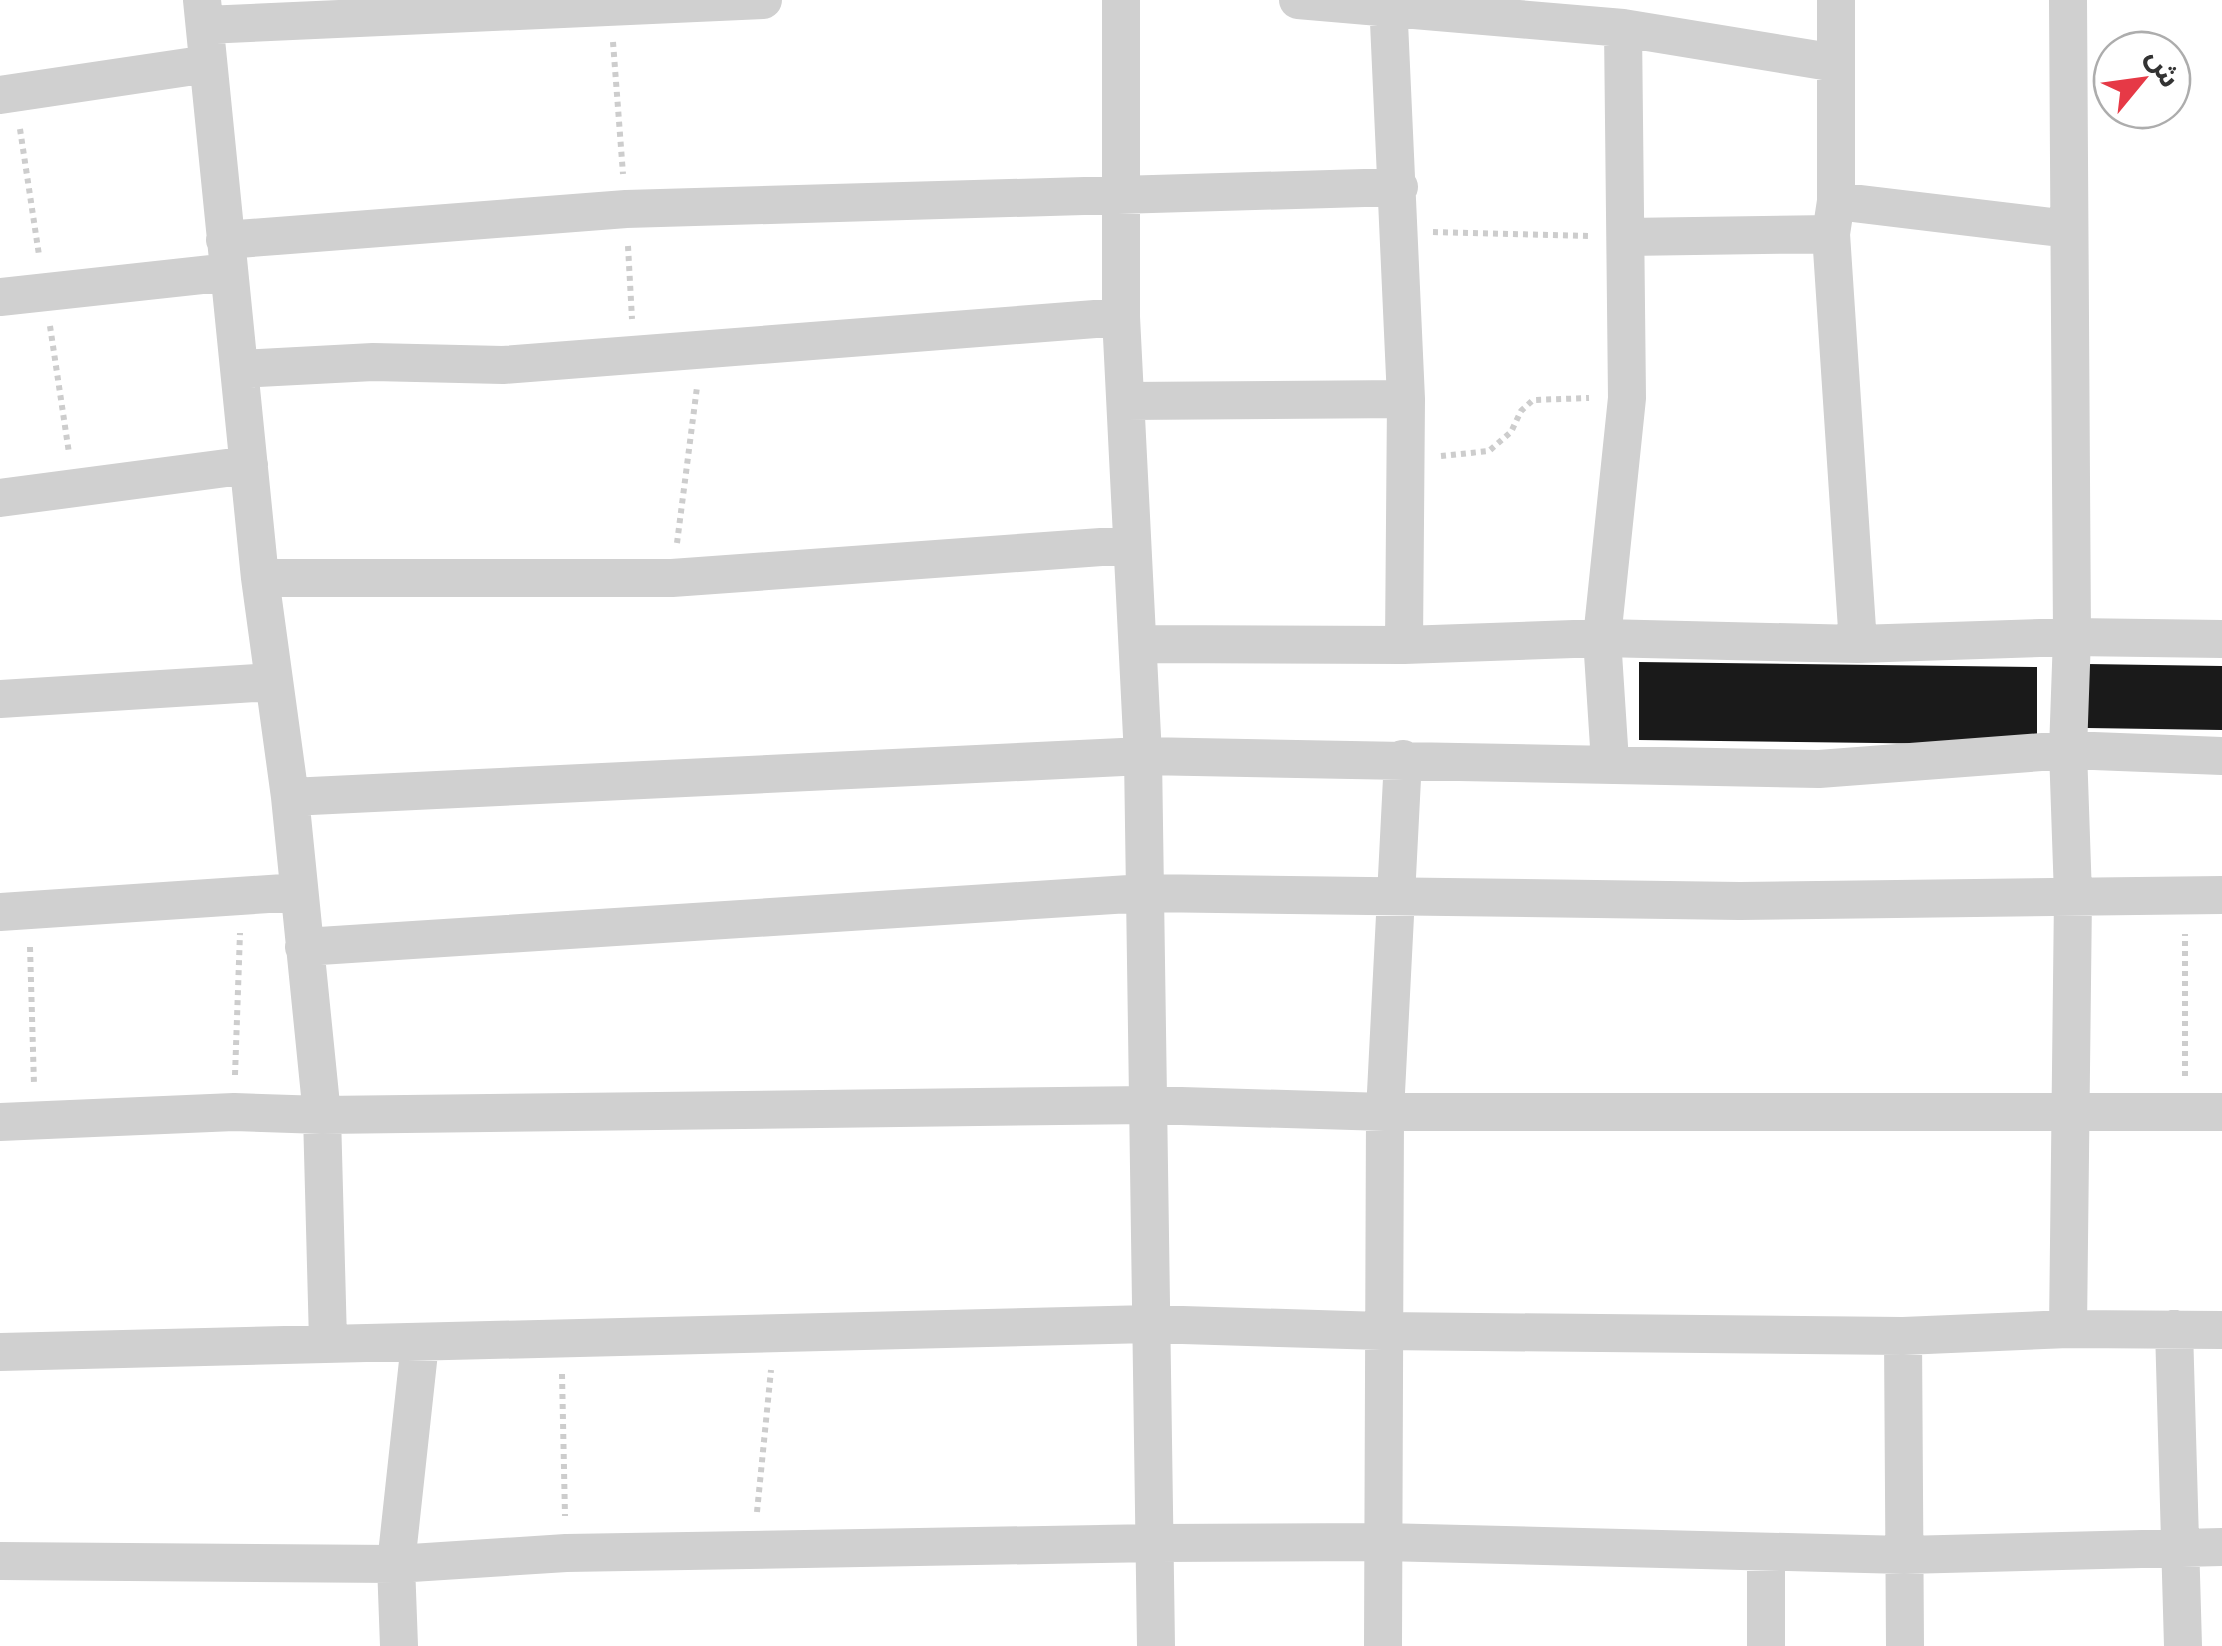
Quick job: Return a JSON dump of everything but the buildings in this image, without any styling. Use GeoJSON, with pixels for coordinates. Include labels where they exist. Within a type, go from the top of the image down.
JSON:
{"type":"FeatureCollection","features":[{"type":"Feature","properties":{"kind":"street"},"geometry":{"type":"LineString","coordinates":[[328,1341],[322,1115],[290,798],[260,578],[203,13],[763,0]]}},
{"type":"Feature","properties":{"kind":"street"},"geometry":{"type":"LineString","coordinates":[[1121,0],[1121,316],[1129,545],[1140,644],[1156,1646]]}},
{"type":"Feature","properties":{"kind":"street"},"geometry":{"type":"LineString","coordinates":[[1298,0],[1388,2],[1624,28],[1836,63]]}},
{"type":"Feature","properties":{"kind":"street"},"geometry":{"type":"LineString","coordinates":[[1836,0],[1834,218],[1858,644]]}},
{"type":"Feature","properties":{"kind":"street"},"geometry":{"type":"LineString","coordinates":[[2068,0],[2072,637],[2068,750],[2074,896],[2068,1328]]}},
{"type":"Feature","properties":{"kind":"street"},"geometry":{"type":"LineString","coordinates":[[1388,2],[1406,398],[1404,645]]}},
{"type":"Feature","properties":{"kind":"street"},"geometry":{"type":"LineString","coordinates":[[1610,762],[1602,638],[1627,398],[1624,28]]}},
{"type":"Feature","properties":{"kind":"street"},"geometry":{"type":"LineString","coordinates":[[7,94],[208,64]]}},
{"type":"Feature","properties":{"kind":"street"},"geometry":{"type":"LineString","coordinates":[[0,297],[45,293],[227,256],[626,210],[1399,186]]}},
{"type":"Feature","properties":{"kind":"street"},"geometry":{"type":"LineString","coordinates":[[1626,237],[1834,218],[2069,228]]}},
{"type":"Feature","properties":{"kind":"street"},"geometry":{"type":"LineString","coordinates":[[239,369],[373,362],[503,365],[1121,316]]}},
{"type":"Feature","properties":{"kind":"street"},"geometry":{"type":"LineString","coordinates":[[1126,401],[1406,398]]}},
{"type":"Feature","properties":{"kind":"street"},"geometry":{"type":"LineString","coordinates":[[0,498],[249,465]]}},
{"type":"Feature","properties":{"kind":"street"},"geometry":{"type":"LineString","coordinates":[[260,578],[672,578],[1129,545]]}},
{"type":"Feature","properties":{"kind":"street"},"geometry":{"type":"LineString","coordinates":[[1140,644],[1404,645],[1602,638],[1858,644],[2072,637],[2222,639]]}},
{"type":"Feature","properties":{"kind":"street"},"geometry":{"type":"LineString","coordinates":[[0,700],[273,682]]}},
{"type":"Feature","properties":{"kind":"street"},"geometry":{"type":"LineString","coordinates":[[290,798],[1142,756],[1819,769],[2068,750],[2222,756]]}},
{"type":"Feature","properties":{"kind":"street"},"geometry":{"type":"LineString","coordinates":[[1382,1646],[1385,1112],[1403,759]]}},
{"type":"Feature","properties":{"kind":"street"},"geometry":{"type":"LineString","coordinates":[[14,911],[299,892]]}},
{"type":"Feature","properties":{"kind":"street"},"geometry":{"type":"LineString","coordinates":[[304,947],[1145,893],[1740,900],[2204,896]]}},
{"type":"Feature","properties":{"kind":"street"},"geometry":{"type":"LineString","coordinates":[[18,1122],[234,1112],[322,1115],[1148,1105],[1385,1112],[2222,1112]]}},
{"type":"Feature","properties":{"kind":"street"},"geometry":{"type":"LineString","coordinates":[[0,1352],[328,1341],[420,1343],[1150,1324],[1382,1331],[1903,1336],[2068,1328],[2222,1330]]}},
{"type":"Feature","properties":{"kind":"street"},"geometry":{"type":"LineString","coordinates":[[2174,1329],[2183,1646]]}},
{"type":"Feature","properties":{"kind":"street"},"geometry":{"type":"LineString","coordinates":[[1903,1336],[1906,1646]]}},
{"type":"Feature","properties":{"kind":"street"},"geometry":{"type":"LineString","coordinates":[[399,1646],[396,1564],[420,1343]]}},
{"type":"Feature","properties":{"kind":"street"},"geometry":{"type":"LineString","coordinates":[[0,1561],[396,1564],[566,1552],[754,1553],[1157,1543],[1383,1542],[1904,1555],[2222,1547]]}},
{"type":"Feature","properties":{"kind":"street"},"geometry":{"type":"LineString","coordinates":[[1766,1554],[1766,1646]]}},
{"type":"Feature","properties":{"kind":"path"},"geometry":{"type":"LineString","coordinates":[[611,6],[634,355]]}},
{"type":"Feature","properties":{"kind":"path"},"geometry":{"type":"LineString","coordinates":[[7,94],[45,293],[75,490]]}},
{"type":"Feature","properties":{"kind":"path"},"geometry":{"type":"LineString","coordinates":[[1401,231],[1626,237]]}},
{"type":"Feature","properties":{"kind":"path"},"geometry":{"type":"LineString","coordinates":[[672,578],[702,351]]}},
{"type":"Feature","properties":{"kind":"path"},"geometry":{"type":"LineString","coordinates":[[1406,459],[1489,451],[1510,432],[1520,411],[1533,400],[1627,398]]}},
{"type":"Feature","properties":{"kind":"path"},"geometry":{"type":"LineString","coordinates":[[234,1112],[242,896]]}},
{"type":"Feature","properties":{"kind":"path"},"geometry":{"type":"LineString","coordinates":[[2184,1113],[2204,896]]}},
{"type":"Feature","properties":{"kind":"path"},"geometry":{"type":"LineString","coordinates":[[14,911],[18,1122]]}},
{"type":"Feature","properties":{"kind":"path"},"geometry":{"type":"LineString","coordinates":[[754,1553],[774,1334]]}},
{"type":"Feature","properties":{"kind":"path"},"geometry":{"type":"LineString","coordinates":[[562,1338],[566,1552]]}}]}
